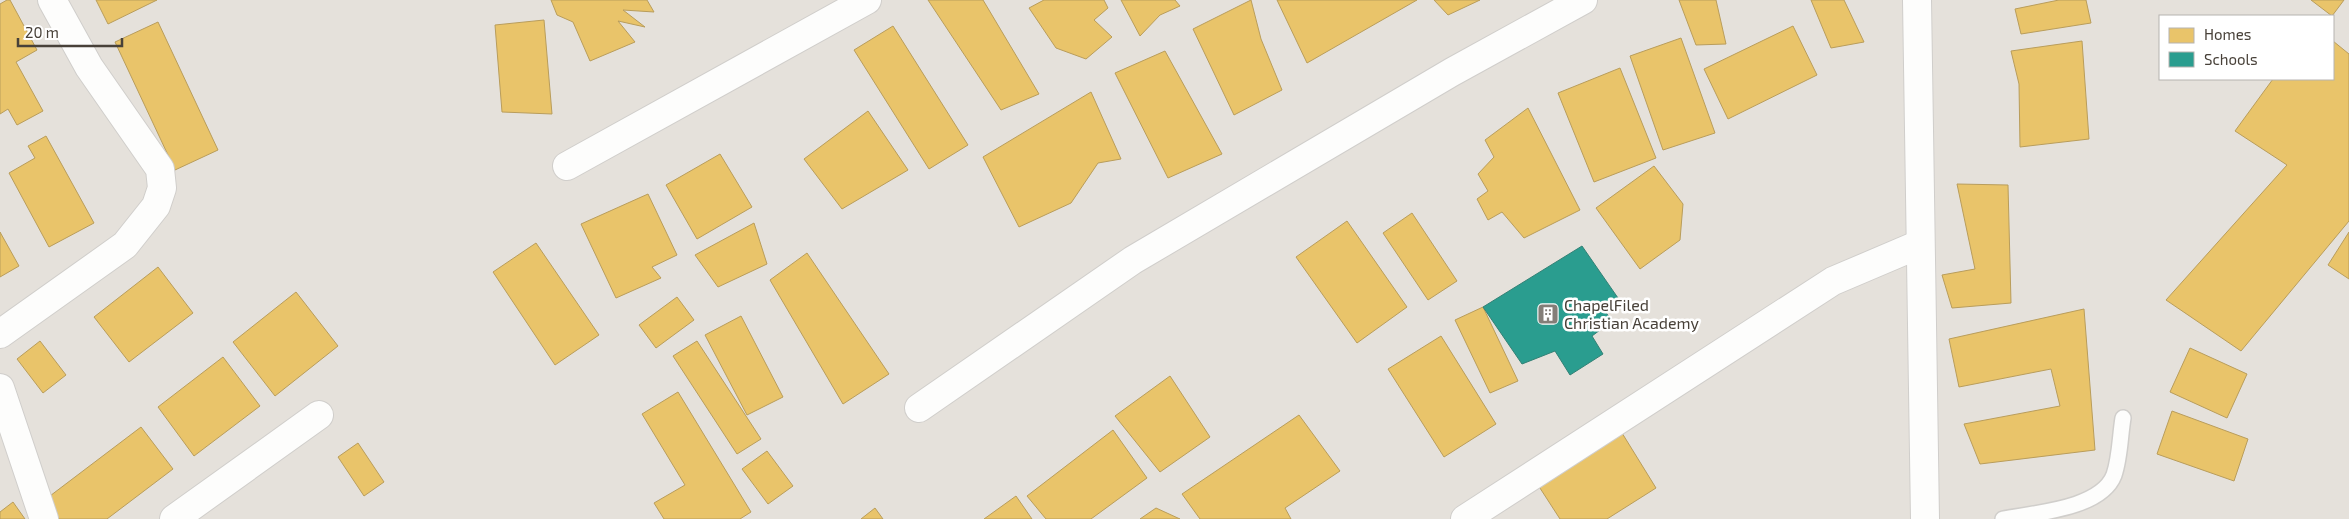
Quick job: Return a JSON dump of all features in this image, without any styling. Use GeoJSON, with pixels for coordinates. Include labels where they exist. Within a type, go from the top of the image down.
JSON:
{"type":"FeatureCollection","features":[{"type":"Feature","properties":{"kind":"street"},"geometry":{"type":"LineString","coordinates":[[0,334],[125,245],[156,206],[162,188],[160,169],[89,67],[52,0]]}},
{"type":"Feature","properties":{"kind":"street"},"geometry":{"type":"LineString","coordinates":[[568,166],[867,0]]}},
{"type":"Feature","properties":{"kind":"street"},"geometry":{"type":"LineString","coordinates":[[919,408],[1133,260],[1452,72],[1583,0]]}},
{"type":"Feature","properties":{"kind":"street"},"geometry":{"type":"LineString","coordinates":[[1917,0],[1925,519]]}},
{"type":"Feature","properties":{"kind":"street"},"geometry":{"type":"LineString","coordinates":[[1466,519],[1833,281],[1920,244]]}},
{"type":"Feature","properties":{"kind":"street"},"geometry":{"type":"LineString","coordinates":[[0,388],[44,519]]}},
{"type":"Feature","properties":{"kind":"street"},"geometry":{"type":"LineString","coordinates":[[174,519],[319,415]]}},
{"type":"Feature","properties":{"kind":"lane"},"geometry":{"type":"LineString","coordinates":[[2003,519],[2081,503],[2103,491],[2114,476],[2123,418]]}},
{"type":"Feature","properties":{"kind":"shaded area"},"geometry":{"type":"Polygon","coordinates":[[[0,0],[2349,0],[2349,519],[0,519],[0,0]]]}},
{"type":"Feature","properties":{"kind":"building: Homes"},"geometry":{"type":"Polygon","coordinates":[[[10,0],[37,50],[16,62],[43,111],[17,125],[8,109],[0,114],[0,4],[10,0]]]}},
{"type":"Feature","properties":{"kind":"building: Homes"},"geometry":{"type":"Polygon","coordinates":[[[96,0],[157,0],[108,24],[96,0]]]}},
{"type":"Feature","properties":{"kind":"building: Homes"},"geometry":{"type":"Polygon","coordinates":[[[551,0],[647,0],[654,12],[623,10],[645,27],[618,21],[635,42],[590,61],[573,22],[557,15],[551,0]]]}},
{"type":"Feature","properties":{"kind":"building: Homes"},"geometry":{"type":"Polygon","coordinates":[[[928,0],[983,0],[1039,94],[1001,110],[928,0]]]}},
{"type":"Feature","properties":{"kind":"building: Homes"},"geometry":{"type":"Polygon","coordinates":[[[1044,0],[1104,0],[1108,8],[1094,20],[1112,37],[1086,59],[1056,48],[1029,8],[1044,0]]]}},
{"type":"Feature","properties":{"kind":"building: Homes"},"geometry":{"type":"Polygon","coordinates":[[[1121,0],[1175,0],[1180,6],[1160,15],[1140,36],[1121,0]]]}},
{"type":"Feature","properties":{"kind":"building: Homes"},"geometry":{"type":"Polygon","coordinates":[[[1251,0],[1261,39],[1282,90],[1234,115],[1193,29],[1251,0]]]}},
{"type":"Feature","properties":{"kind":"building: Homes"},"geometry":{"type":"Polygon","coordinates":[[[1277,0],[1417,0],[1307,63],[1277,0]]]}},
{"type":"Feature","properties":{"kind":"building: Homes"},"geometry":{"type":"Polygon","coordinates":[[[1434,0],[1480,0],[1448,15],[1434,0]]]}},
{"type":"Feature","properties":{"kind":"building: Homes"},"geometry":{"type":"Polygon","coordinates":[[[1679,0],[1716,0],[1726,44],[1696,45],[1679,0]]]}},
{"type":"Feature","properties":{"kind":"building: Homes"},"geometry":{"type":"Polygon","coordinates":[[[1811,0],[1844,0],[1864,42],[1831,48],[1811,0]]]}},
{"type":"Feature","properties":{"kind":"building: Homes"},"geometry":{"type":"Polygon","coordinates":[[[2059,0],[2086,0],[2091,23],[2021,34],[2015,9],[2059,0]]]}},
{"type":"Feature","properties":{"kind":"building: Homes"},"geometry":{"type":"Polygon","coordinates":[[[2311,0],[2344,0],[2333,15],[2311,0]]]}},
{"type":"Feature","properties":{"kind":"building: Homes"},"geometry":{"type":"Polygon","coordinates":[[[544,20],[552,114],[502,112],[495,25],[544,20]]]}},
{"type":"Feature","properties":{"kind":"building: Homes"},"geometry":{"type":"Polygon","coordinates":[[[158,22],[218,150],[175,170],[115,42],[158,22]]]}},
{"type":"Feature","properties":{"kind":"building: Homes"},"geometry":{"type":"Polygon","coordinates":[[[893,26],[968,145],[929,169],[854,50],[893,26]]]}},
{"type":"Feature","properties":{"kind":"building: Homes"},"geometry":{"type":"Polygon","coordinates":[[[1793,26],[1817,75],[1728,119],[1704,69],[1793,26]]]}},
{"type":"Feature","properties":{"kind":"building: Homes"},"geometry":{"type":"Polygon","coordinates":[[[1681,38],[1715,133],[1663,150],[1630,56],[1681,38]]]}},
{"type":"Feature","properties":{"kind":"building: Homes"},"geometry":{"type":"Polygon","coordinates":[[[2082,41],[2089,139],[2020,147],[2019,84],[2011,51],[2082,41]]]}},
{"type":"Feature","properties":{"kind":"building: Homes"},"geometry":{"type":"Polygon","coordinates":[[[2334,42],[2349,54],[2349,221],[2241,351],[2166,300],[2287,165],[2235,131],[2272,80],[2334,80],[2334,42]]]}},
{"type":"Feature","properties":{"kind":"building: Homes"},"geometry":{"type":"Polygon","coordinates":[[[1165,51],[1222,154],[1168,178],[1115,73],[1165,51]]]}},
{"type":"Feature","properties":{"kind":"building: Homes"},"geometry":{"type":"Polygon","coordinates":[[[1620,68],[1656,158],[1594,182],[1558,93],[1620,68]]]}},
{"type":"Feature","properties":{"kind":"building: Homes"},"geometry":{"type":"Polygon","coordinates":[[[1091,92],[1121,159],[1098,163],[1071,203],[1019,227],[983,157],[1091,92]]]}},
{"type":"Feature","properties":{"kind":"building: Homes"},"geometry":{"type":"Polygon","coordinates":[[[1528,108],[1580,210],[1524,238],[1502,212],[1488,220],[1477,199],[1488,191],[1478,174],[1494,157],[1485,140],[1528,108]]]}},
{"type":"Feature","properties":{"kind":"building: Homes"},"geometry":{"type":"Polygon","coordinates":[[[868,111],[908,170],[842,209],[804,159],[868,111]]]}},
{"type":"Feature","properties":{"kind":"building: Homes"},"geometry":{"type":"Polygon","coordinates":[[[46,136],[94,223],[49,247],[9,173],[35,158],[28,146],[46,136]]]}},
{"type":"Feature","properties":{"kind":"building: Homes"},"geometry":{"type":"Polygon","coordinates":[[[720,154],[752,207],[697,239],[666,185],[720,154]]]}},
{"type":"Feature","properties":{"kind":"building: Homes"},"geometry":{"type":"Polygon","coordinates":[[[1654,166],[1683,204],[1680,240],[1640,269],[1596,208],[1654,166]]]}},
{"type":"Feature","properties":{"kind":"building: Homes"},"geometry":{"type":"Polygon","coordinates":[[[1957,184],[2008,185],[2011,303],[1952,308],[1942,275],[1975,269],[1957,184]]]}},
{"type":"Feature","properties":{"kind":"building: Homes"},"geometry":{"type":"Polygon","coordinates":[[[648,194],[677,255],[652,267],[661,278],[616,298],[581,224],[648,194]]]}},
{"type":"Feature","properties":{"kind":"building: Homes"},"geometry":{"type":"Polygon","coordinates":[[[1412,213],[1457,281],[1428,300],[1383,233],[1412,213]]]}},
{"type":"Feature","properties":{"kind":"building: Homes"},"geometry":{"type":"Polygon","coordinates":[[[1347,221],[1407,307],[1357,343],[1296,257],[1347,221]]]}},
{"type":"Feature","properties":{"kind":"building: Homes"},"geometry":{"type":"Polygon","coordinates":[[[754,223],[767,264],[718,287],[695,255],[754,223]]]}},
{"type":"Feature","properties":{"kind":"building: Homes"},"geometry":{"type":"Polygon","coordinates":[[[0,232],[19,266],[0,277],[0,232]]]}},
{"type":"Feature","properties":{"kind":"building: Homes"},"geometry":{"type":"Polygon","coordinates":[[[2349,232],[2349,279],[2328,265],[2349,232]]]}},
{"type":"Feature","properties":{"kind":"building: Homes"},"geometry":{"type":"Polygon","coordinates":[[[536,243],[599,335],[555,365],[493,272],[536,243]]]}},
{"type":"Feature","properties":{"kind":"building: Homes"},"geometry":{"type":"Polygon","coordinates":[[[807,253],[889,374],[843,404],[770,280],[807,253]]]}},
{"type":"Feature","properties":{"kind":"building: Homes"},"geometry":{"type":"Polygon","coordinates":[[[158,267],[193,313],[129,362],[94,317],[158,267]]]}},
{"type":"Feature","properties":{"kind":"building: Homes"},"geometry":{"type":"Polygon","coordinates":[[[296,292],[338,346],[275,396],[233,342],[296,292]]]}},
{"type":"Feature","properties":{"kind":"building: Homes"},"geometry":{"type":"Polygon","coordinates":[[[677,297],[694,320],[656,348],[639,325],[677,297]]]}},
{"type":"Feature","properties":{"kind":"building: Homes"},"geometry":{"type":"Polygon","coordinates":[[[1483,307],[1518,381],[1490,393],[1455,320],[1483,307]]]}},
{"type":"Feature","properties":{"kind":"building: Homes"},"geometry":{"type":"Polygon","coordinates":[[[2084,309],[2095,450],[1980,464],[1964,424],[2060,406],[2051,369],[1959,387],[1949,339],[2084,309]]]}},
{"type":"Feature","properties":{"kind":"building: Homes"},"geometry":{"type":"Polygon","coordinates":[[[741,316],[783,397],[747,415],[705,335],[741,316]]]}},
{"type":"Feature","properties":{"kind":"building: Homes"},"geometry":{"type":"Polygon","coordinates":[[[1441,336],[1496,424],[1444,457],[1388,369],[1441,336]]]}},
{"type":"Feature","properties":{"kind":"building: Homes"},"geometry":{"type":"Polygon","coordinates":[[[40,341],[66,375],[43,393],[17,359],[40,341]]]}},
{"type":"Feature","properties":{"kind":"building: Homes"},"geometry":{"type":"Polygon","coordinates":[[[697,341],[761,439],[737,454],[673,356],[697,341]]]}},
{"type":"Feature","properties":{"kind":"building: Homes"},"geometry":{"type":"Polygon","coordinates":[[[2190,348],[2247,374],[2227,418],[2170,392],[2190,348]]]}},
{"type":"Feature","properties":{"kind":"building: Homes"},"geometry":{"type":"Polygon","coordinates":[[[223,357],[260,406],[194,456],[158,407],[223,357]]]}},
{"type":"Feature","properties":{"kind":"building: Homes"},"geometry":{"type":"Polygon","coordinates":[[[1170,376],[1210,437],[1160,472],[1115,416],[1170,376]]]}},
{"type":"Feature","properties":{"kind":"building: Homes"},"geometry":{"type":"Polygon","coordinates":[[[678,392],[751,512],[740,519],[664,519],[654,503],[685,485],[642,414],[678,392]]]}},
{"type":"Feature","properties":{"kind":"building: Homes"},"geometry":{"type":"Polygon","coordinates":[[[2172,411],[2248,439],[2234,481],[2157,454],[2172,411]]]}},
{"type":"Feature","properties":{"kind":"building: Homes"},"geometry":{"type":"Polygon","coordinates":[[[1299,415],[1340,471],[1285,508],[1291,519],[1200,519],[1182,494],[1299,415]]]}},
{"type":"Feature","properties":{"kind":"building: Homes"},"geometry":{"type":"Polygon","coordinates":[[[141,427],[173,469],[107,519],[54,519],[42,502],[141,427]]]}},
{"type":"Feature","properties":{"kind":"building: Homes"},"geometry":{"type":"Polygon","coordinates":[[[1113,430],[1147,478],[1091,519],[1046,519],[1027,496],[1113,430]]]}},
{"type":"Feature","properties":{"kind":"building: Homes"},"geometry":{"type":"Polygon","coordinates":[[[1622,433],[1656,488],[1607,519],[1560,519],[1538,485],[1622,433]]]}},
{"type":"Feature","properties":{"kind":"building: Homes"},"geometry":{"type":"Polygon","coordinates":[[[358,443],[384,482],[364,496],[338,457],[358,443]]]}},
{"type":"Feature","properties":{"kind":"building: Homes"},"geometry":{"type":"Polygon","coordinates":[[[767,451],[793,486],[768,504],[742,469],[767,451]]]}},
{"type":"Feature","properties":{"kind":"building: Homes"},"geometry":{"type":"Polygon","coordinates":[[[1016,496],[1032,519],[984,519],[1016,496]]]}},
{"type":"Feature","properties":{"kind":"building: Homes"},"geometry":{"type":"Polygon","coordinates":[[[13,502],[25,519],[0,519],[0,512],[13,502]]]}},
{"type":"Feature","properties":{"kind":"building: Homes"},"geometry":{"type":"Polygon","coordinates":[[[875,508],[883,519],[861,519],[875,508]]]}},
{"type":"Feature","properties":{"kind":"building: Homes"},"geometry":{"type":"Polygon","coordinates":[[[1156,508],[1180,519],[1140,519],[1156,508]]]}},
{"type":"Feature","properties":{"kind":"building: Schools","name":"ChapelFiled Christian Academy"},"geometry":{"type":"Polygon","coordinates":[[[1582,246],[1618,298],[1602,307],[1612,321],[1592,336],[1603,354],[1570,375],[1555,351],[1522,364],[1483,307],[1582,246]]]}},
{"type":"Feature","properties":{"kind":"place","name":"ChapelFiled Christian Academy"},"geometry":{"type":"Point","coordinates":[1548,314]}}]}
